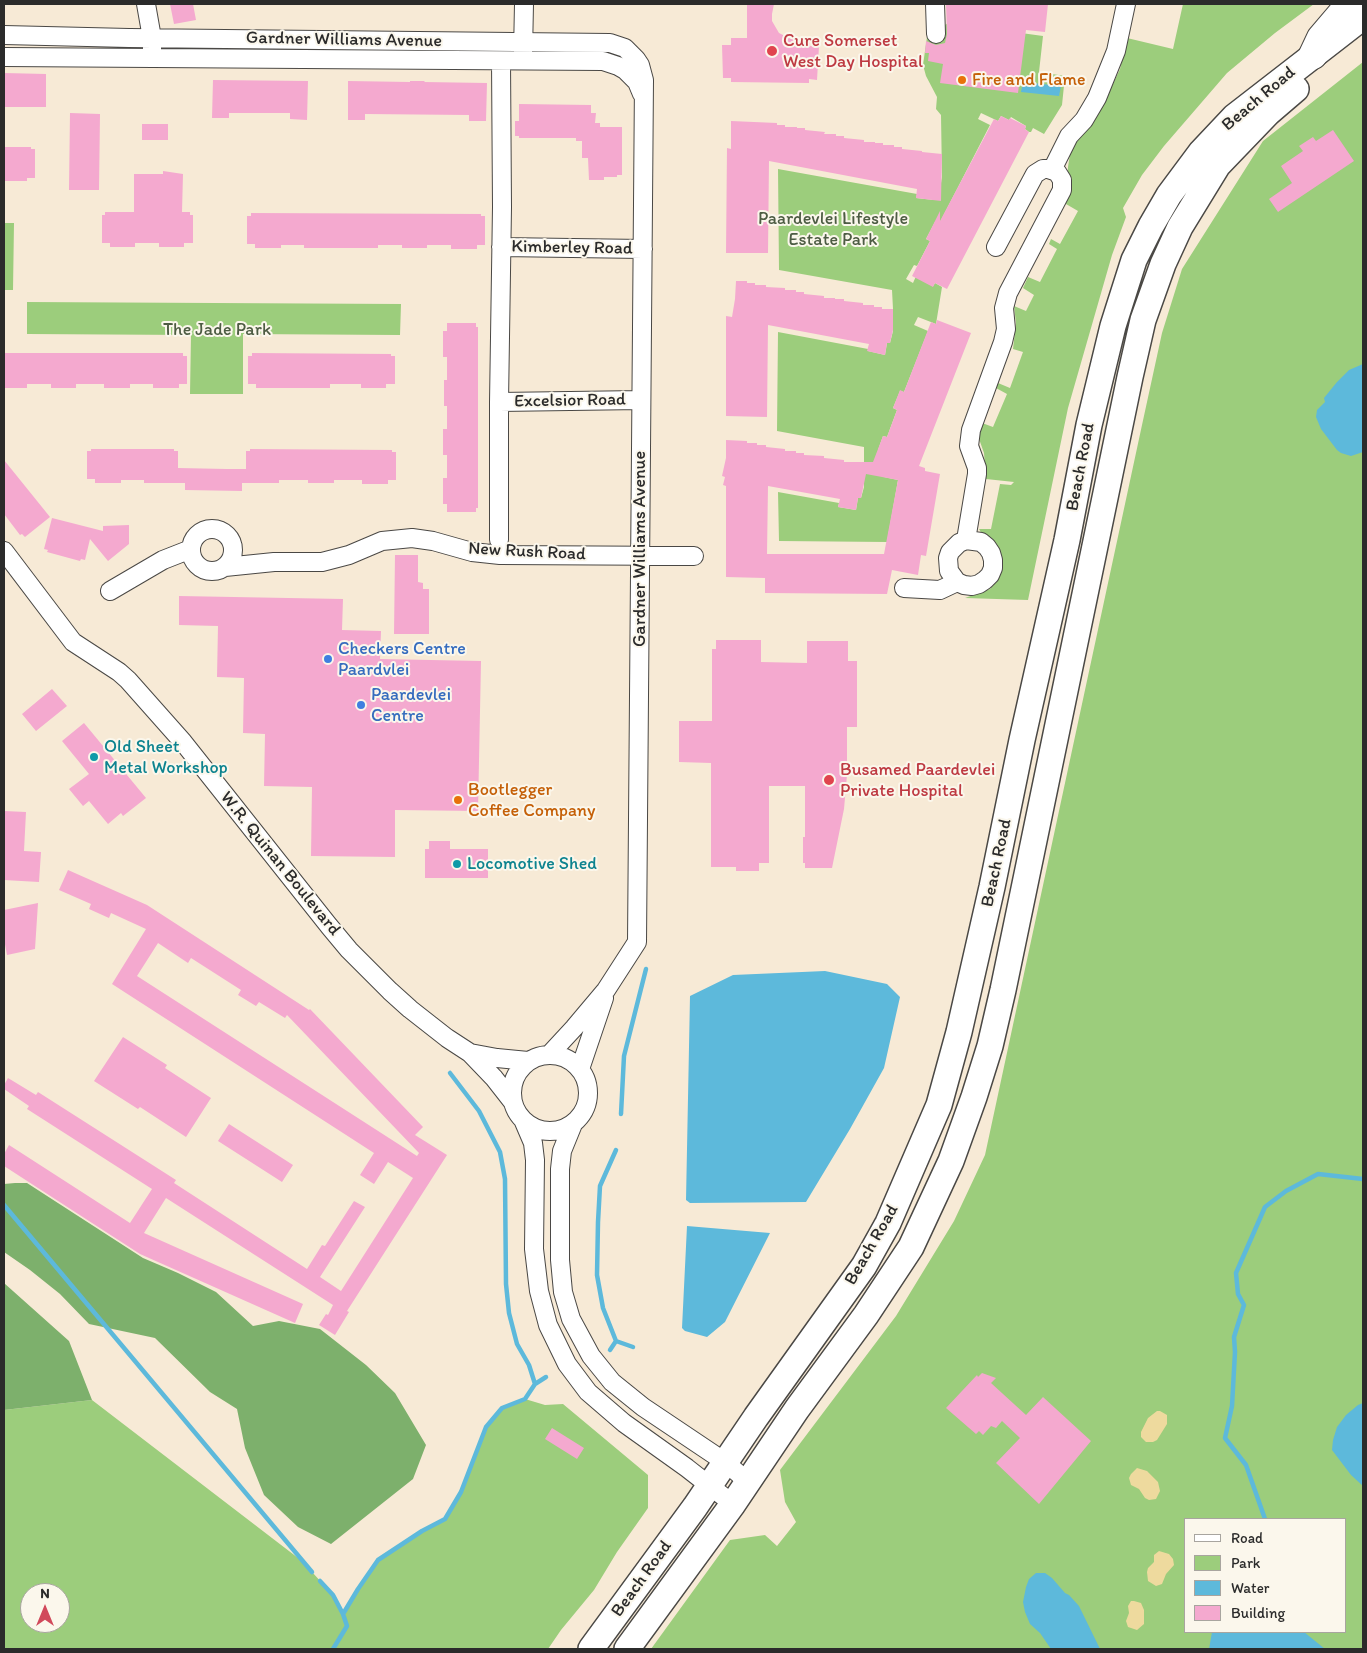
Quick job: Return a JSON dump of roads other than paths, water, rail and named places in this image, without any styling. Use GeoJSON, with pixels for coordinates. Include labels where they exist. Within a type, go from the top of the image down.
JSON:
{"type":"FeatureCollection","features":[{"type":"Feature","properties":{"kind":"main road"},"geometry":{"type":"LineString","coordinates":[[1313,55],[1321,38],[1350,4]]}},
{"type":"Feature","properties":{"kind":"main road","name":"Beach Road"},"geometry":{"type":"LineString","coordinates":[[591,1649],[710,1486],[864,1266],[888,1224],[939,1105],[959,1032],[992,887],[1022,740],[1067,540],[1088,425],[1113,326],[1134,260],[1169,196],[1201,152],[1234,118],[1363,17]]}},
{"type":"Feature","properties":{"kind":"main road","name":"Beach Road"},"geometry":{"type":"LineString","coordinates":[[627,1649],[733,1504],[796,1409],[866,1315],[911,1247],[951,1161],[990,1046],[1130,377],[1144,320],[1163,264],[1180,227],[1218,165],[1268,113],[1363,36]]}},
{"type":"Feature","properties":{"kind":"street"},"geometry":{"type":"LineString","coordinates":[[146,4],[152,38],[152,58]]}},
{"type":"Feature","properties":{"kind":"street"},"geometry":{"type":"LineString","coordinates":[[523,61],[524,4]]}},
{"type":"Feature","properties":{"kind":"street"},"geometry":{"type":"LineString","coordinates":[[935,4],[936,34]]}},
{"type":"Feature","properties":{"kind":"street"},"geometry":{"type":"LineString","coordinates":[[1052,170],[1068,136],[1084,120],[1097,98],[1116,51],[1126,4]]}},
{"type":"Feature","properties":{"kind":"street","name":"Gardner Williams Avenue"},"geometry":{"type":"LineString","coordinates":[[4,35],[610,43],[618,45],[631,53],[640,65],[644,80],[644,99],[637,942],[606,990],[550,1055]]}},
{"type":"Feature","properties":{"kind":"street","name":"Gardner Williams Avenue"},"geometry":{"type":"LineString","coordinates":[[4,57],[602,61],[618,66],[632,75],[644,99]]}},
{"type":"Feature","properties":{"kind":"street"},"geometry":{"type":"LineString","coordinates":[[499,540],[501,61]]}},
{"type":"Feature","properties":{"kind":"street"},"geometry":{"type":"LineString","coordinates":[[966,540],[977,474],[977,468],[969,446],[971,430],[1003,342],[1006,330],[1004,308],[1008,293],[1062,190],[1062,180],[1057,172],[1043,169],[1035,174],[996,247]]}},
{"type":"Feature","properties":{"kind":"street","name":"Kimberley Road"},"geometry":{"type":"LineString","coordinates":[[501,247],[642,249]]}},
{"type":"Feature","properties":{"kind":"street","name":"Excelsior Road"},"geometry":{"type":"LineString","coordinates":[[499,402],[641,400]]}},
{"type":"Feature","properties":{"kind":"street"},"geometry":{"type":"LineString","coordinates":[[200,567],[192,556],[191,549],[198,534],[208,529],[216,529],[226,533],[232,542],[233,556],[225,567]]}},
{"type":"Feature","properties":{"kind":"street","name":"New Rush Road"},"geometry":{"type":"LineString","coordinates":[[147,569],[165,566],[200,567],[212,572],[225,567],[274,562],[314,563],[330,561],[349,555],[382,541],[412,538],[433,541],[472,552],[500,555],[694,556]]}},
{"type":"Feature","properties":{"kind":"street"},"geometry":{"type":"LineString","coordinates":[[966,540],[981,542],[991,553],[993,568],[985,580],[979,584],[964,585],[958,582],[949,572],[948,558],[954,547],[966,540]]}},
{"type":"Feature","properties":{"kind":"street","name":"New Rush Road"},"geometry":{"type":"LineString","coordinates":[[110,591],[163,560],[191,549]]}},
{"type":"Feature","properties":{"kind":"street","name":"New Rush Road"},"geometry":{"type":"LineString","coordinates":[[234,549],[274,562]]}},
{"type":"Feature","properties":{"kind":"street","name":"W.R. Quinan Boulevard"},"geometry":{"type":"LineString","coordinates":[[4,551],[73,642],[128,680],[183,742],[322,919],[350,950],[410,1009],[447,1038],[470,1052],[512,1101],[533,1143],[535,1160],[534,1248],[539,1291],[548,1325],[567,1364],[588,1392],[624,1423],[733,1504]]}},
{"type":"Feature","properties":{"kind":"street"},"geometry":{"type":"LineString","coordinates":[[904,588],[940,590],[958,582]]}},
{"type":"Feature","properties":{"kind":"street","name":"Gardner Williams Avenue"},"geometry":{"type":"LineString","coordinates":[[580,1068],[606,990]]}},
{"type":"Feature","properties":{"kind":"street","name":"W.R. Quinan Boulevard"},"geometry":{"type":"LineString","coordinates":[[470,1052],[497,1058],[528,1061],[538,1056],[550,1055]]}},
{"type":"Feature","properties":{"kind":"street"},"geometry":{"type":"LineString","coordinates":[[524,1122],[536,1129],[548,1132],[561,1130],[573,1124],[582,1115],[587,1104],[586,1079],[580,1068],[561,1056],[550,1055]]}},
{"type":"Feature","properties":{"kind":"street"},"geometry":{"type":"LineString","coordinates":[[512,1101],[511,1090],[514,1079],[528,1061]]}},
{"type":"Feature","properties":{"kind":"street"},"geometry":{"type":"LineString","coordinates":[[573,1124],[562,1151],[560,1169],[560,1260],[563,1292],[571,1319],[591,1356],[612,1382],[643,1407],[725,1462],[747,1481]]}},
{"type":"Feature","properties":{"kind":"water"},"geometry":{"type":"Polygon","coordinates":[[[1023,82],[1061,86],[1059,96],[1021,92],[1023,82]]]}},
{"type":"Feature","properties":{"kind":"water"},"geometry":{"type":"Polygon","coordinates":[[[1363,364],[1363,452],[1351,456],[1337,450],[1321,429],[1316,417],[1317,410],[1325,402],[1324,398],[1337,382],[1349,370],[1363,364]]]}},
{"type":"Feature","properties":{"kind":"water"},"geometry":{"type":"Polygon","coordinates":[[[825,971],[887,984],[900,997],[884,1068],[850,1129],[806,1202],[690,1203],[686,1200],[690,996],[733,975],[825,971]]]}},
{"type":"Feature","properties":{"kind":"water"},"geometry":{"type":"Polygon","coordinates":[[[687,1226],[770,1233],[725,1322],[707,1337],[685,1331],[682,1328],[687,1226]]]}},
{"type":"Feature","properties":{"kind":"water"},"geometry":{"type":"Polygon","coordinates":[[[1363,1403],[1363,1486],[1351,1475],[1332,1450],[1337,1427],[1346,1415],[1363,1403]]]}},
{"type":"Feature","properties":{"kind":"water"},"geometry":{"type":"Polygon","coordinates":[[[1036,1573],[1045,1573],[1052,1578],[1079,1606],[1100,1649],[1051,1649],[1040,1633],[1030,1624],[1023,1602],[1029,1579],[1036,1573]]]}},
{"type":"Feature","properties":{"kind":"water"},"geometry":{"type":"Polygon","coordinates":[[[1212,1633],[1305,1633],[1325,1649],[1209,1649],[1212,1633]]]}},
{"type":"Feature","properties":{"kind":"waterway"},"geometry":{"type":"LineString","coordinates":[[621,1114],[624,1056],[646,969]]}},
{"type":"Feature","properties":{"kind":"waterway"},"geometry":{"type":"LineString","coordinates":[[343,1614],[378,1560],[422,1531],[445,1519],[461,1492],[486,1427],[502,1408],[525,1399],[535,1384],[529,1365],[517,1344],[509,1313],[506,1284],[505,1179],[500,1152],[479,1111],[450,1073]]}},
{"type":"Feature","properties":{"kind":"waterway"},"geometry":{"type":"LineString","coordinates":[[610,1350],[616,1341],[603,1308],[597,1275],[598,1222],[600,1186],[616,1150]]}},
{"type":"Feature","properties":{"kind":"waterway"},"geometry":{"type":"LineString","coordinates":[[1265,1518],[1246,1465],[1225,1438],[1232,1406],[1234,1337],[1244,1305],[1238,1294],[1236,1273],[1265,1207],[1286,1191],[1318,1174],[1363,1179]]}},
{"type":"Feature","properties":{"kind":"waterway"},"geometry":{"type":"LineString","coordinates":[[4,1205],[312,1572]]}},
{"type":"Feature","properties":{"kind":"waterway"},"geometry":{"type":"LineString","coordinates":[[616,1341],[633,1347]]}},
{"type":"Feature","properties":{"kind":"waterway"},"geometry":{"type":"LineString","coordinates":[[535,1384],[546,1377]]}},
{"type":"Feature","properties":{"kind":"waterway"},"geometry":{"type":"LineString","coordinates":[[320,1581],[333,1595],[347,1626],[333,1649]]}},
{"type":"Feature","properties":{"kind":"place","name":"Cure Somerset West Day Hospital"},"geometry":{"type":"Point","coordinates":[772,51]}},
{"type":"Feature","properties":{"kind":"place","name":"Fire and Flame"},"geometry":{"type":"Point","coordinates":[962,80]}},
{"type":"Feature","properties":{"kind":"place","name":"Checkers Centre Paardvlei"},"geometry":{"type":"Point","coordinates":[328,659]}},
{"type":"Feature","properties":{"kind":"place","name":"Paardevlei Centre"},"geometry":{"type":"Point","coordinates":[361,705]}},
{"type":"Feature","properties":{"kind":"place","name":"Old Sheet Metal Workshop"},"geometry":{"type":"Point","coordinates":[94,757]}},
{"type":"Feature","properties":{"kind":"place","name":"Busamed Paardevlei Private Hospital"},"geometry":{"type":"Point","coordinates":[829,780]}},
{"type":"Feature","properties":{"kind":"place","name":"Bootlegger Coffee Company"},"geometry":{"type":"Point","coordinates":[458,800]}},
{"type":"Feature","properties":{"kind":"place","name":"Locomotive Shed"},"geometry":{"type":"Point","coordinates":[457,864]}},
{"type":"Feature","properties":{"kind":"park label","name":"Paardevlei Lifestyle Estate Park"},"geometry":{"type":"Point","coordinates":[833,229]}},
{"type":"Feature","properties":{"kind":"park label","name":"The Jade Park"},"geometry":{"type":"Point","coordinates":[217,330]}}]}
